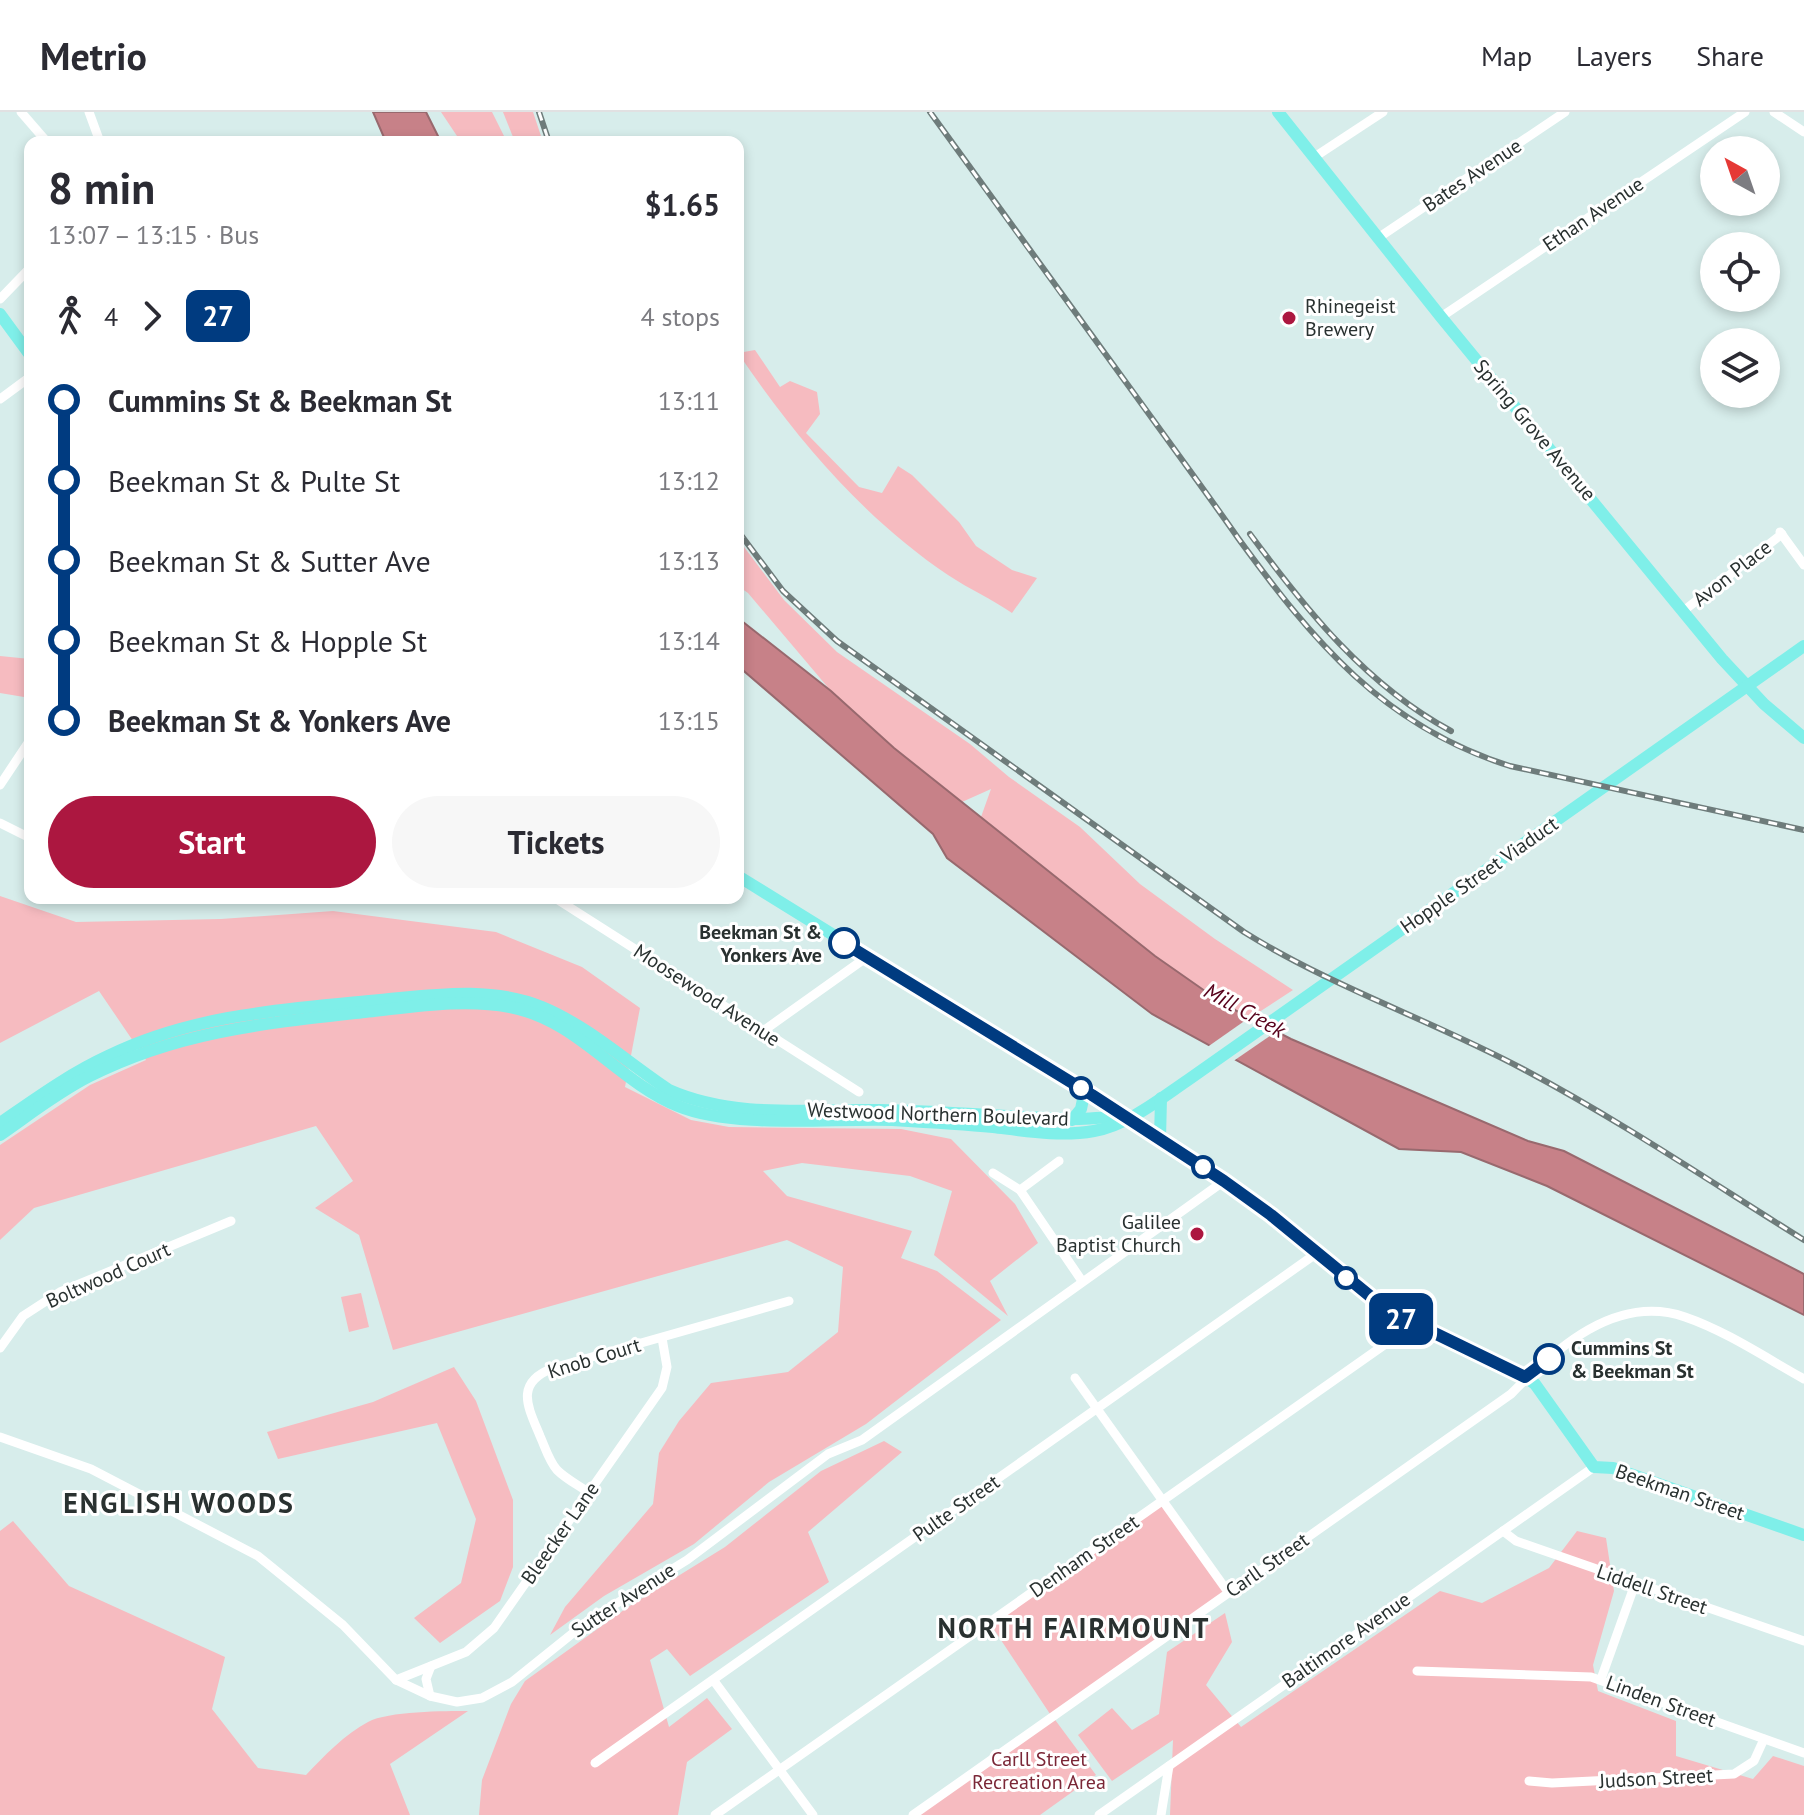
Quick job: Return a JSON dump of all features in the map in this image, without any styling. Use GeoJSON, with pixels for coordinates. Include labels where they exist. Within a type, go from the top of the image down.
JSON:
{"type":"FeatureCollection","features":[{"type":"Feature","properties":{"kind":"main road","name":"Spring Grove Avenue"},"geometry":{"type":"LineString","coordinates":[[1278,112],[1682,612],[1764,704],[1804,738]]}},
{"type":"Feature","properties":{"kind":"main road"},"geometry":{"type":"LineString","coordinates":[[0,314],[24,347]]}},
{"type":"Feature","properties":{"kind":"main road","name":"Hopple Street Viaduct"},"geometry":{"type":"LineString","coordinates":[[1127,1117],[1158,1103],[1804,646]]}},
{"type":"Feature","properties":{"kind":"main road","name":"Beekman Street"},"geometry":{"type":"LineString","coordinates":[[744,880],[1085,1090],[1224,1181],[1375,1302],[1400,1318],[1525,1377],[1535,1384],[1594,1467],[1613,1468],[1804,1535]]}},
{"type":"Feature","properties":{"kind":"main road","name":"Westwood Northern Boulevard"},"geometry":{"type":"LineString","coordinates":[[0,1123],[81,1069],[111,1054],[191,1026],[249,1013],[459,994],[508,997],[542,1007],[579,1028],[669,1090],[729,1108],[970,1113],[1072,1120],[1098,1116],[1127,1117]]}},
{"type":"Feature","properties":{"kind":"main road","name":"Westwood Northern Boulevard"},"geometry":{"type":"LineString","coordinates":[[0,1135],[87,1077],[140,1053],[185,1038],[253,1024],[450,1003],[488,1003],[535,1014],[575,1034],[662,1098],[699,1113],[748,1119],[892,1120],[1042,1132],[1094,1131],[1113,1126],[1127,1117]]}},
{"type":"Feature","properties":{"kind":"main road"},"geometry":{"type":"LineString","coordinates":[[1072,1120],[1081,1109],[1085,1090]]}},
{"type":"Feature","properties":{"kind":"main road"},"geometry":{"type":"LineString","coordinates":[[1158,1103],[1160,1139]]}},
{"type":"Feature","properties":{"kind":"street"},"geometry":{"type":"LineString","coordinates":[[21,112],[42,136]]}},
{"type":"Feature","properties":{"kind":"street"},"geometry":{"type":"LineString","coordinates":[[89,112],[98,136]]}},
{"type":"Feature","properties":{"kind":"street"},"geometry":{"type":"LineString","coordinates":[[1313,158],[1383,112]]}},
{"type":"Feature","properties":{"kind":"street","name":"Bates Avenue"},"geometry":{"type":"LineString","coordinates":[[1378,238],[1565,112]]}},
{"type":"Feature","properties":{"kind":"street","name":"Ethan Avenue"},"geometry":{"type":"LineString","coordinates":[[1441,317],[1745,112]]}},
{"type":"Feature","properties":{"kind":"street"},"geometry":{"type":"LineString","coordinates":[[1774,112],[1804,132]]}},
{"type":"Feature","properties":{"kind":"street"},"geometry":{"type":"LineString","coordinates":[[0,299],[24,274]]}},
{"type":"Feature","properties":{"kind":"street"},"geometry":{"type":"LineString","coordinates":[[0,399],[24,381]]}},
{"type":"Feature","properties":{"kind":"street","name":"Avon Place"},"geometry":{"type":"LineString","coordinates":[[1682,612],[1780,533],[1804,565]]}},
{"type":"Feature","properties":{"kind":"street"},"geometry":{"type":"LineString","coordinates":[[0,785],[24,749]]}},
{"type":"Feature","properties":{"kind":"street"},"geometry":{"type":"LineString","coordinates":[[0,823],[24,835]]}},
{"type":"Feature","properties":{"kind":"street","name":"Moosewood Avenue"},"geometry":{"type":"LineString","coordinates":[[564,904],[859,1092]]}},
{"type":"Feature","properties":{"kind":"street"},"geometry":{"type":"LineString","coordinates":[[763,1031],[867,957]]}},
{"type":"Feature","properties":{"kind":"street"},"geometry":{"type":"LineString","coordinates":[[1020,1190],[1059,1161]]}},
{"type":"Feature","properties":{"kind":"street"},"geometry":{"type":"LineString","coordinates":[[993,1173],[1020,1190],[1082,1281]]}},
{"type":"Feature","properties":{"kind":"street","name":"Sutter Avenue"},"geometry":{"type":"LineString","coordinates":[[0,1437],[91,1469],[258,1556],[343,1625],[396,1680],[445,1701],[469,1701],[505,1687],[588,1621],[697,1552],[828,1454],[862,1440],[1224,1181]]}},
{"type":"Feature","properties":{"kind":"street","name":"Boltwood Court"},"geometry":{"type":"LineString","coordinates":[[0,1348],[23,1316],[60,1292],[231,1221]]}},
{"type":"Feature","properties":{"kind":"street","name":"Pulte Street"},"geometry":{"type":"LineString","coordinates":[[595,1763],[1317,1253]]}},
{"type":"Feature","properties":{"kind":"street","name":"Knob Court"},"geometry":{"type":"LineString","coordinates":[[588,1492],[554,1466],[527,1403],[528,1389],[537,1376],[553,1368],[789,1301]]}},
{"type":"Feature","properties":{"kind":"street","name":"Carll Street"},"geometry":{"type":"LineString","coordinates":[[913,1815],[1511,1394],[1525,1377],[1591,1328],[1621,1315],[1653,1311],[1685,1317],[1804,1379]]}},
{"type":"Feature","properties":{"kind":"street","name":"Denham Street"},"geometry":{"type":"LineString","coordinates":[[715,1815],[1414,1324]]}},
{"type":"Feature","properties":{"kind":"street","name":"Bleecker Lane"},"geometry":{"type":"LineString","coordinates":[[396,1680],[466,1652],[494,1628],[662,1388],[667,1367],[662,1338]]}},
{"type":"Feature","properties":{"kind":"street"},"geometry":{"type":"LineString","coordinates":[[1075,1378],[1228,1592]]}},
{"type":"Feature","properties":{"kind":"street","name":"Baltimore Avenue"},"geometry":{"type":"LineString","coordinates":[[1099,1815],[1594,1467]]}},
{"type":"Feature","properties":{"kind":"street","name":"Liddell Street"},"geometry":{"type":"LineString","coordinates":[[1503,1531],[1516,1541],[1804,1641]]}},
{"type":"Feature","properties":{"kind":"street"},"geometry":{"type":"LineString","coordinates":[[1601,1679],[1635,1584]]}},
{"type":"Feature","properties":{"kind":"street"},"geometry":{"type":"LineString","coordinates":[[430,1696],[426,1679],[431,1666]]}},
{"type":"Feature","properties":{"kind":"street","name":"Linden Street"},"geometry":{"type":"LineString","coordinates":[[1417,1671],[1601,1679],[1804,1753]]}},
{"type":"Feature","properties":{"kind":"street"},"geometry":{"type":"LineString","coordinates":[[714,1681],[813,1815]]}},
{"type":"Feature","properties":{"kind":"street","name":"Judson Street"},"geometry":{"type":"LineString","coordinates":[[1529,1781],[1552,1783],[1734,1774],[1754,1761],[1764,1739]]}},
{"type":"Feature","properties":{"kind":"street"},"geometry":{"type":"LineString","coordinates":[[1161,1815],[1169,1766]]}},
{"type":"Feature","properties":{"kind":"green space"},"geometry":{"type":"Polygon","coordinates":[[[441,112],[492,112],[504,136],[457,136],[441,112]]]}},
{"type":"Feature","properties":{"kind":"green space"},"geometry":{"type":"Polygon","coordinates":[[[503,112],[533,112],[541,136],[513,136],[503,112]]]}},
{"type":"Feature","properties":{"kind":"green space"},"geometry":{"type":"Polygon","coordinates":[[[755,350],[780,387],[790,381],[817,392],[820,414],[806,433],[859,487],[882,493],[898,466],[912,475],[959,522],[976,546],[1012,570],[1037,578],[1012,613],[917,553],[859,502],[783,415],[744,361],[744,352],[755,350]]]}},
{"type":"Feature","properties":{"kind":"green space"},"geometry":{"type":"Polygon","coordinates":[[[744,547],[784,600],[837,652],[970,744],[1009,777],[1080,827],[1140,884],[1215,939],[1293,990],[1250,1018],[1225,1005],[1155,956],[981,817],[991,789],[962,802],[894,748],[831,691],[744,590],[744,547]]]}},
{"type":"Feature","properties":{"kind":"green space"},"geometry":{"type":"Polygon","coordinates":[[[0,656],[24,658],[24,697],[0,693],[0,656]]]}},
{"type":"Feature","properties":{"kind":"green space"},"geometry":{"type":"Polygon","coordinates":[[[0,896],[76,922],[221,919],[333,911],[496,932],[582,967],[640,1008],[625,1087],[691,1120],[729,1127],[901,1129],[951,1139],[1015,1204],[1038,1243],[990,1281],[1008,1316],[934,1255],[952,1191],[910,1176],[802,1163],[763,1171],[787,1196],[912,1231],[901,1258],[937,1271],[1001,1320],[866,1424],[769,1482],[694,1544],[604,1596],[550,1635],[565,1607],[653,1504],[659,1453],[679,1421],[711,1383],[788,1372],[838,1332],[843,1267],[787,1240],[393,1350],[359,1235],[315,1208],[353,1181],[316,1126],[34,1208],[0,1240],[0,1145],[90,1085],[146,1060],[99,991],[0,1043],[0,896]]]}},
{"type":"Feature","properties":{"kind":"green space"},"geometry":{"type":"Polygon","coordinates":[[[361,1293],[369,1327],[349,1332],[341,1297],[361,1293]]]}},
{"type":"Feature","properties":{"kind":"green space"},"geometry":{"type":"Polygon","coordinates":[[[454,1367],[476,1401],[513,1500],[513,1567],[500,1601],[440,1643],[414,1618],[461,1583],[476,1519],[437,1423],[278,1459],[267,1432],[373,1402],[454,1367]]]}},
{"type":"Feature","properties":{"kind":"green space"},"geometry":{"type":"Polygon","coordinates":[[[884,1441],[902,1452],[808,1532],[829,1582],[690,1676],[667,1649],[650,1660],[669,1727],[707,1698],[732,1729],[687,1762],[678,1815],[479,1815],[482,1780],[511,1704],[525,1681],[628,1607],[725,1547],[821,1471],[884,1441]]]}},
{"type":"Feature","properties":{"kind":"green space","name":"Carll Street Recreation Area"},"geometry":{"type":"Polygon","coordinates":[[[1163,1501],[1228,1592],[1053,1717],[1096,1775],[1040,1815],[913,1815],[1052,1717],[989,1622],[1163,1501]]]}},
{"type":"Feature","properties":{"kind":"green space"},"geometry":{"type":"Polygon","coordinates":[[[13,1521],[69,1586],[225,1657],[212,1709],[258,1768],[306,1775],[343,1739],[377,1718],[417,1712],[468,1711],[390,1764],[410,1815],[0,1815],[0,1531],[13,1521]]]}},
{"type":"Feature","properties":{"kind":"green space"},"geometry":{"type":"Polygon","coordinates":[[[1577,1531],[1606,1538],[1614,1591],[1593,1665],[1598,1691],[1676,1721],[1676,1756],[1753,1779],[1773,1756],[1804,1766],[1804,1815],[1170,1815],[1173,1740],[1112,1781],[1078,1735],[1112,1708],[1132,1730],[1159,1714],[1167,1652],[1225,1613],[1232,1642],[1206,1685],[1241,1727],[1440,1591],[1482,1603],[1549,1568],[1577,1531]]]}},
{"type":"Feature","properties":{"kind":"shaded area"},"geometry":{"type":"Polygon","coordinates":[[[373,112],[426,112],[438,136],[383,136],[373,112]]]}},
{"type":"Feature","properties":{"kind":"shaded area"},"geometry":{"type":"Polygon","coordinates":[[[744,623],[831,691],[894,748],[1155,956],[1225,1005],[1291,1039],[1528,1141],[1564,1151],[1804,1274],[1804,1315],[1547,1186],[1461,1152],[1399,1149],[1152,1014],[947,858],[933,834],[744,671],[744,623]]]}},
{"type":"Feature","properties":{"kind":"pier"},"geometry":{"type":"Polygon","coordinates":[[[1253,1015],[1280,1029],[1232,1062],[1206,1048],[1253,1015]]]}},
{"type":"Feature","properties":{"kind":"railway"},"geometry":{"type":"LineString","coordinates":[[539,112],[547,136]]}},
{"type":"Feature","properties":{"kind":"railway"},"geometry":{"type":"LineString","coordinates":[[930,112],[1266,576],[1354,676],[1424,728],[1465,749],[1510,766],[1804,830]]}},
{"type":"Feature","properties":{"kind":"railway"},"geometry":{"type":"LineString","coordinates":[[1250,534],[1316,618],[1365,669],[1392,692],[1451,731]]}},
{"type":"Feature","properties":{"kind":"railway"},"geometry":{"type":"LineString","coordinates":[[744,539],[783,591],[837,641],[1244,932],[1312,970],[1523,1069],[1630,1130],[1804,1240]]}},
{"type":"Feature","properties":{"kind":"bus line","name":"27"},"geometry":{"type":"LineString","coordinates":[[844,943],[1092,1095],[1224,1181],[1400,1318],[1525,1377],[1549,1359]]}},
{"type":"Feature","properties":{"kind":"place","name":"Rhinegeist Brewery"},"geometry":{"type":"Point","coordinates":[1289,318]}},
{"type":"Feature","properties":{"kind":"place","name":"Beekman St & Yonkers Ave"},"geometry":{"type":"Point","coordinates":[844,943]}},
{"type":"Feature","properties":{"kind":"place","name":"Galilee Baptist Church"},"geometry":{"type":"Point","coordinates":[1197,1234]}},
{"type":"Feature","properties":{"kind":"place","name":"Cummins St & Beekman St"},"geometry":{"type":"Point","coordinates":[1549,1359]}},
{"type":"Feature","properties":{"kind":"district","name":"ENGLISH WOODS"},"geometry":{"type":"Point","coordinates":[179,1503]}},
{"type":"Feature","properties":{"kind":"district","name":"NORTH FAIRMOUNT"},"geometry":{"type":"Point","coordinates":[1074,1628]}},
{"type":"Feature","properties":{"kind":"water label","name":"Mill Creek"},"geometry":{"type":"Point","coordinates":[1245,1010]}}]}
